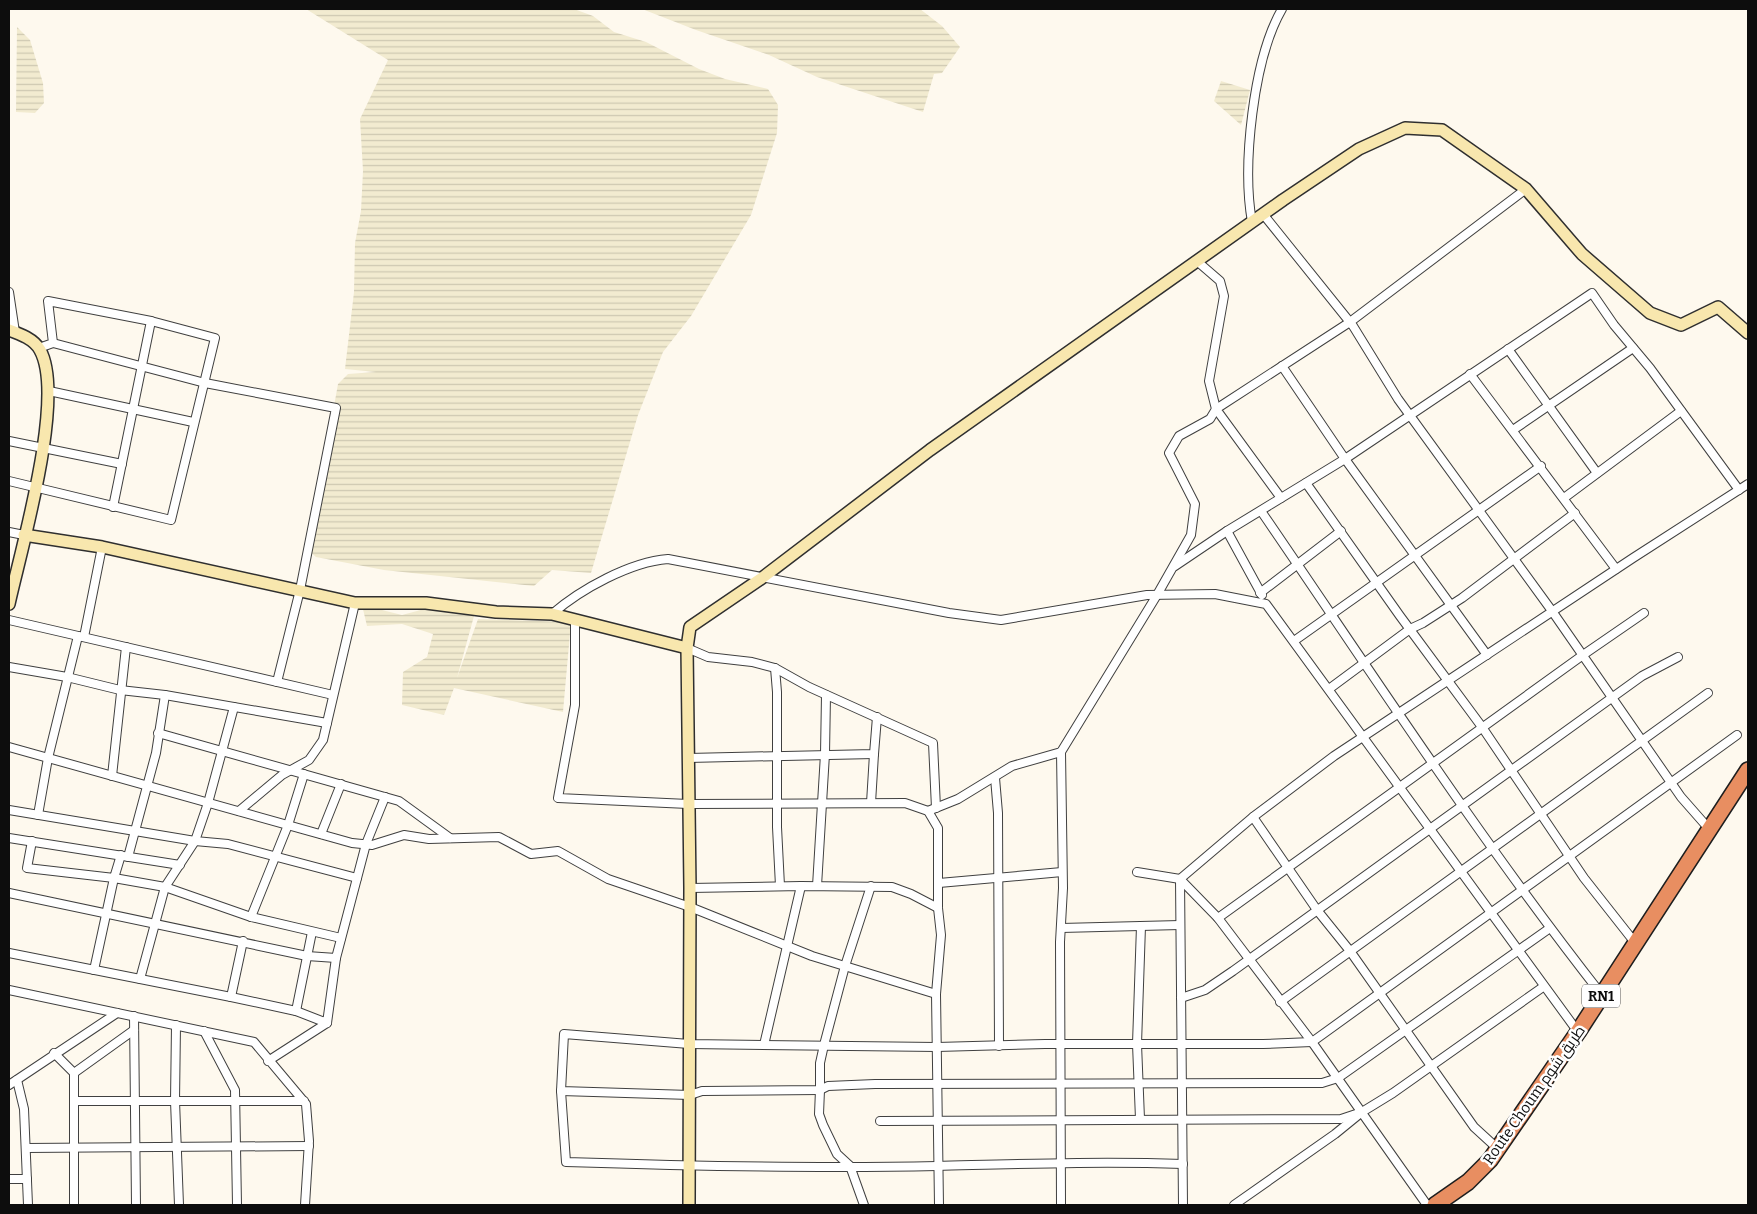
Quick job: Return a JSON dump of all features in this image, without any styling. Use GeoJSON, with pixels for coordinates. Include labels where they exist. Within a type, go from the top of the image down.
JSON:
{"type":"FeatureCollection","features":[{"type":"Feature","properties":{"kind":"highway","name":"Route Choum طريق شوم"},"geometry":{"type":"LineString","coordinates":[[1435,1205],[1468,1182],[1481,1170],[1498,1148],[1578,1032],[1748,770]]}},
{"type":"Feature","properties":{"kind":"street"},"geometry":{"type":"LineString","coordinates":[[1252,222],[1247,198],[1247,178],[1252,115],[1271,33],[1282,9]]}},
{"type":"Feature","properties":{"kind":"street"},"geometry":{"type":"LineString","coordinates":[[689,1205],[690,888],[687,648],[690,627],[762,578],[930,450],[1198,262],[1263,214],[1359,149],[1405,128],[1442,130],[1526,189],[1582,254],[1650,313],[1681,325],[1718,308],[1748,333]]}},
{"type":"Feature","properties":{"kind":"street"},"geometry":{"type":"LineString","coordinates":[[1061,1205],[1061,752],[1157,595],[1191,535],[1195,504],[1169,453],[1179,436],[1210,419],[1216,409],[1350,322],[1526,189]]}},
{"type":"Feature","properties":{"kind":"street"},"geometry":{"type":"LineString","coordinates":[[1263,214],[1350,322],[1410,416],[1583,654],[1681,797],[1710,830]]}},
{"type":"Feature","properties":{"kind":"street"},"geometry":{"type":"LineString","coordinates":[[1198,262],[1220,281],[1224,296],[1209,381],[1216,409],[1281,498]]}},
{"type":"Feature","properties":{"kind":"street"},"geometry":{"type":"LineString","coordinates":[[9,292],[12,331],[30,339],[39,348],[48,372],[49,391],[43,448],[9,604]]}},
{"type":"Feature","properties":{"kind":"street"},"geometry":{"type":"LineString","coordinates":[[1172,568],[1227,531],[1345,459],[1592,293],[1614,325],[1681,410],[1739,490]]}},
{"type":"Feature","properties":{"kind":"street"},"geometry":{"type":"LineString","coordinates":[[9,481],[171,520],[193,422],[205,383],[215,338],[151,321],[48,301],[53,343]]}},
{"type":"Feature","properties":{"kind":"street"},"geometry":{"type":"LineString","coordinates":[[113,507],[151,321]]}},
{"type":"Feature","properties":{"kind":"street"},"geometry":{"type":"LineString","coordinates":[[39,348],[53,343],[205,383],[336,408],[300,590],[277,682]]}},
{"type":"Feature","properties":{"kind":"street"},"geometry":{"type":"LineString","coordinates":[[1513,430],[1633,348]]}},
{"type":"Feature","properties":{"kind":"street"},"geometry":{"type":"LineString","coordinates":[[1508,349],[1597,473]]}},
{"type":"Feature","properties":{"kind":"street"},"geometry":{"type":"LineString","coordinates":[[1282,366],[1345,459],[1487,655]]}},
{"type":"Feature","properties":{"kind":"street"},"geometry":{"type":"LineString","coordinates":[[1470,374],[1541,466],[1616,569]]}},
{"type":"Feature","properties":{"kind":"street"},"geometry":{"type":"LineString","coordinates":[[49,391],[193,422]]}},
{"type":"Feature","properties":{"kind":"street"},"geometry":{"type":"LineString","coordinates":[[1564,498],[1681,410]]}},
{"type":"Feature","properties":{"kind":"street"},"geometry":{"type":"LineString","coordinates":[[9,441],[122,464]]}},
{"type":"Feature","properties":{"kind":"street"},"geometry":{"type":"LineString","coordinates":[[1294,641],[1541,466]]}},
{"type":"Feature","properties":{"kind":"street"},"geometry":{"type":"LineString","coordinates":[[1306,483],[1482,727],[1570,857],[1636,944]]}},
{"type":"Feature","properties":{"kind":"street"},"geometry":{"type":"LineString","coordinates":[[1180,879],[1254,817],[1364,736],[1748,484]]}},
{"type":"Feature","properties":{"kind":"street"},"geometry":{"type":"LineString","coordinates":[[1261,511],[1433,763],[1550,928],[1602,995]]}},
{"type":"Feature","properties":{"kind":"street"},"geometry":{"type":"LineString","coordinates":[[1329,689],[1410,629],[1451,605],[1575,513]]}},
{"type":"Feature","properties":{"kind":"street"},"geometry":{"type":"LineString","coordinates":[[1227,531],[1266,604],[1520,950],[1543,987],[1578,1032]]}},
{"type":"Feature","properties":{"kind":"street"},"geometry":{"type":"LineString","coordinates":[[1260,593],[1341,531]]}},
{"type":"Feature","properties":{"kind":"street"},"geometry":{"type":"LineString","coordinates":[[9,532],[102,547],[355,602],[426,603],[496,612],[552,614],[687,648],[708,657],[752,662],[775,668],[826,694],[934,743],[936,808]]}},
{"type":"Feature","properties":{"kind":"street"},"geometry":{"type":"LineString","coordinates":[[38,814],[48,758],[67,677],[81,636],[102,547]]}},
{"type":"Feature","properties":{"kind":"street"},"geometry":{"type":"LineString","coordinates":[[552,614],[572,597],[652,561],[668,559],[762,578],[1000,620],[1157,595],[1215,594],[1266,604]]}},
{"type":"Feature","properties":{"kind":"street"},"geometry":{"type":"LineString","coordinates":[[239,811],[251,799],[290,770],[309,760],[323,740],[355,602]]}},
{"type":"Feature","properties":{"kind":"street"},"geometry":{"type":"LineString","coordinates":[[1218,918],[1583,654],[1644,613]]}},
{"type":"Feature","properties":{"kind":"street"},"geometry":{"type":"LineString","coordinates":[[9,620],[334,695]]}},
{"type":"Feature","properties":{"kind":"street"},"geometry":{"type":"LineString","coordinates":[[575,620],[575,705],[558,798],[688,804],[905,803],[928,811],[958,799],[1012,766],[1061,752]]}},
{"type":"Feature","properties":{"kind":"street"},"geometry":{"type":"LineString","coordinates":[[112,776],[126,647]]}},
{"type":"Feature","properties":{"kind":"street"},"geometry":{"type":"LineString","coordinates":[[1182,998],[1205,990],[1612,697],[1642,676],[1678,657]]}},
{"type":"Feature","properties":{"kind":"street"},"geometry":{"type":"LineString","coordinates":[[9,667],[67,677],[120,690],[165,694],[327,723]]}},
{"type":"Feature","properties":{"kind":"street"},"geometry":{"type":"LineString","coordinates":[[775,668],[776,804],[780,886]]}},
{"type":"Feature","properties":{"kind":"street"},"geometry":{"type":"LineString","coordinates":[[1280,1002],[1463,872],[1708,693]]}},
{"type":"Feature","properties":{"kind":"street"},"geometry":{"type":"LineString","coordinates":[[94,970],[114,878],[125,856],[134,831],[156,753],[165,694]]}},
{"type":"Feature","properties":{"kind":"street"},"geometry":{"type":"LineString","coordinates":[[816,886],[825,754],[826,694]]}},
{"type":"Feature","properties":{"kind":"street"},"geometry":{"type":"LineString","coordinates":[[140,979],[165,887],[195,841],[208,803],[234,707]]}},
{"type":"Feature","properties":{"kind":"street"},"geometry":{"type":"LineString","coordinates":[[872,803],[877,717]]}},
{"type":"Feature","properties":{"kind":"street"},"geometry":{"type":"LineString","coordinates":[[158,733],[399,801],[450,838]]}},
{"type":"Feature","properties":{"kind":"street"},"geometry":{"type":"LineString","coordinates":[[1183,1164],[988,1163],[938,1166],[689,1166],[566,1162],[561,1091],[564,1034],[689,1044],[937,1047],[1312,1042],[1737,735]]}},
{"type":"Feature","properties":{"kind":"street"},"geometry":{"type":"LineString","coordinates":[[9,746],[288,825],[366,844],[372,845],[404,835],[429,839],[499,837],[531,854],[558,851],[608,879],[690,907],[787,946],[936,994]]}},
{"type":"Feature","properties":{"kind":"street"},"geometry":{"type":"LineString","coordinates":[[688,758],[874,754]]}},
{"type":"Feature","properties":{"kind":"street"},"geometry":{"type":"LineString","coordinates":[[251,918],[288,825],[304,774]]}},
{"type":"Feature","properties":{"kind":"street"},"geometry":{"type":"LineString","coordinates":[[995,778],[998,813],[999,1046]]}},
{"type":"Feature","properties":{"kind":"street"},"geometry":{"type":"LineString","coordinates":[[321,834],[341,784]]}},
{"type":"Feature","properties":{"kind":"street"},"geometry":{"type":"LineString","coordinates":[[268,1061],[327,1023],[336,958],[366,844],[385,797]]}},
{"type":"Feature","properties":{"kind":"street"},"geometry":{"type":"LineString","coordinates":[[9,810],[195,841],[228,844],[357,878]]}},
{"type":"Feature","properties":{"kind":"street"},"geometry":{"type":"LineString","coordinates":[[928,811],[938,828],[938,908],[941,935],[936,994],[939,1205]]}},
{"type":"Feature","properties":{"kind":"street"},"geometry":{"type":"LineString","coordinates":[[1254,817],[1316,910],[1350,951],[1474,1127],[1498,1148]]}},
{"type":"Feature","properties":{"kind":"street"},"geometry":{"type":"LineString","coordinates":[[9,838],[180,865]]}},
{"type":"Feature","properties":{"kind":"street"},"geometry":{"type":"LineString","coordinates":[[32,842],[27,868],[114,878],[165,887],[251,918],[342,938]]}},
{"type":"Feature","properties":{"kind":"street"},"geometry":{"type":"LineString","coordinates":[[939,883],[1062,872]]}},
{"type":"Feature","properties":{"kind":"street"},"geometry":{"type":"LineString","coordinates":[[1137,872],[1180,879],[1218,918],[1312,1042],[1427,1205]]}},
{"type":"Feature","properties":{"kind":"street"},"geometry":{"type":"LineString","coordinates":[[1180,879],[1183,1205]]}},
{"type":"Feature","properties":{"kind":"street"},"geometry":{"type":"LineString","coordinates":[[764,1045],[801,886]]}},
{"type":"Feature","properties":{"kind":"street"},"geometry":{"type":"LineString","coordinates":[[690,888],[872,886],[892,888],[938,908]]}},
{"type":"Feature","properties":{"kind":"street"},"geometry":{"type":"LineString","coordinates":[[864,1205],[850,1166],[837,1154],[819,1114],[820,1063],[845,966],[872,886]]}},
{"type":"Feature","properties":{"kind":"street"},"geometry":{"type":"LineString","coordinates":[[9,893],[307,956],[336,958]]}},
{"type":"Feature","properties":{"kind":"street"},"geometry":{"type":"LineString","coordinates":[[1061,928],[1180,924]]}},
{"type":"Feature","properties":{"kind":"street"},"geometry":{"type":"LineString","coordinates":[[1140,1119],[1137,1044],[1141,926]]}},
{"type":"Feature","properties":{"kind":"street"},"geometry":{"type":"LineString","coordinates":[[561,1091],[690,1095],[702,1091],[820,1090],[828,1086],[1322,1083],[1338,1078],[1404,1029],[1550,928]]}},
{"type":"Feature","properties":{"kind":"street"},"geometry":{"type":"LineString","coordinates":[[296,1011],[312,932]]}},
{"type":"Feature","properties":{"kind":"street"},"geometry":{"type":"LineString","coordinates":[[231,997],[243,941]]}},
{"type":"Feature","properties":{"kind":"street"},"geometry":{"type":"LineString","coordinates":[[9,953],[296,1011],[327,1023]]}},
{"type":"Feature","properties":{"kind":"street"},"geometry":{"type":"LineString","coordinates":[[1234,1205],[1247,1194],[1335,1134],[1362,1112],[1543,987]]}},
{"type":"Feature","properties":{"kind":"street"},"geometry":{"type":"LineString","coordinates":[[9,990],[254,1042],[306,1104],[309,1146],[305,1205]]}},
{"type":"Feature","properties":{"kind":"street"},"geometry":{"type":"LineString","coordinates":[[9,1085],[54,1053],[117,1013]]}},
{"type":"Feature","properties":{"kind":"street"},"geometry":{"type":"LineString","coordinates":[[134,1016],[136,1205]]}},
{"type":"Feature","properties":{"kind":"street"},"geometry":{"type":"LineString","coordinates":[[176,1025],[174,1101],[178,1205]]}},
{"type":"Feature","properties":{"kind":"street"},"geometry":{"type":"LineString","coordinates":[[74,1073],[134,1030]]}},
{"type":"Feature","properties":{"kind":"street"},"geometry":{"type":"LineString","coordinates":[[204,1031],[235,1090],[237,1205]]}},
{"type":"Feature","properties":{"kind":"street"},"geometry":{"type":"LineString","coordinates":[[54,1053],[74,1073],[74,1205]]}},
{"type":"Feature","properties":{"kind":"street"},"geometry":{"type":"LineString","coordinates":[[17,1080],[24,1109],[28,1205]]}},
{"type":"Feature","properties":{"kind":"street"},"geometry":{"type":"LineString","coordinates":[[74,1101],[304,1101]]}},
{"type":"Feature","properties":{"kind":"street"},"geometry":{"type":"LineString","coordinates":[[880,1121],[1341,1119],[1362,1112]]}},
{"type":"Feature","properties":{"kind":"street"},"geometry":{"type":"LineString","coordinates":[[26,1148],[309,1146]]}},
{"type":"Feature","properties":{"kind":"street"},"geometry":{"type":"LineString","coordinates":[[9,1178],[27,1179]]}},
{"type":"Feature","properties":{"kind":"shaded area"},"geometry":{"type":"Polygon","coordinates":[[[306,9],[574,9],[593,16],[614,32],[646,42],[699,69],[725,79],[768,89],[778,105],[777,133],[751,215],[691,316],[663,352],[638,415],[591,573],[552,570],[534,586],[384,570],[316,557],[308,550],[338,384],[348,374],[376,372],[345,369],[354,292],[355,243],[361,211],[363,171],[360,119],[388,60],[306,9]]]}},
{"type":"Feature","properties":{"kind":"shaded area"},"geometry":{"type":"Polygon","coordinates":[[[642,9],[920,9],[942,26],[960,47],[942,73],[934,74],[923,112],[817,77],[769,55],[642,9]]]}},
{"type":"Feature","properties":{"kind":"shaded area"},"geometry":{"type":"Polygon","coordinates":[[[17,27],[30,40],[43,83],[44,103],[35,113],[16,112],[17,27]]]}},
{"type":"Feature","properties":{"kind":"shaded area"},"geometry":{"type":"Polygon","coordinates":[[[1221,81],[1250,90],[1241,125],[1214,101],[1221,81]]]}},
{"type":"Feature","properties":{"kind":"shaded area"},"geometry":{"type":"Polygon","coordinates":[[[362,605],[402,615],[432,607],[474,616],[457,678],[478,619],[571,622],[563,712],[454,688],[444,715],[402,705],[403,672],[427,657],[433,634],[402,624],[367,626],[362,605]]]}}]}
